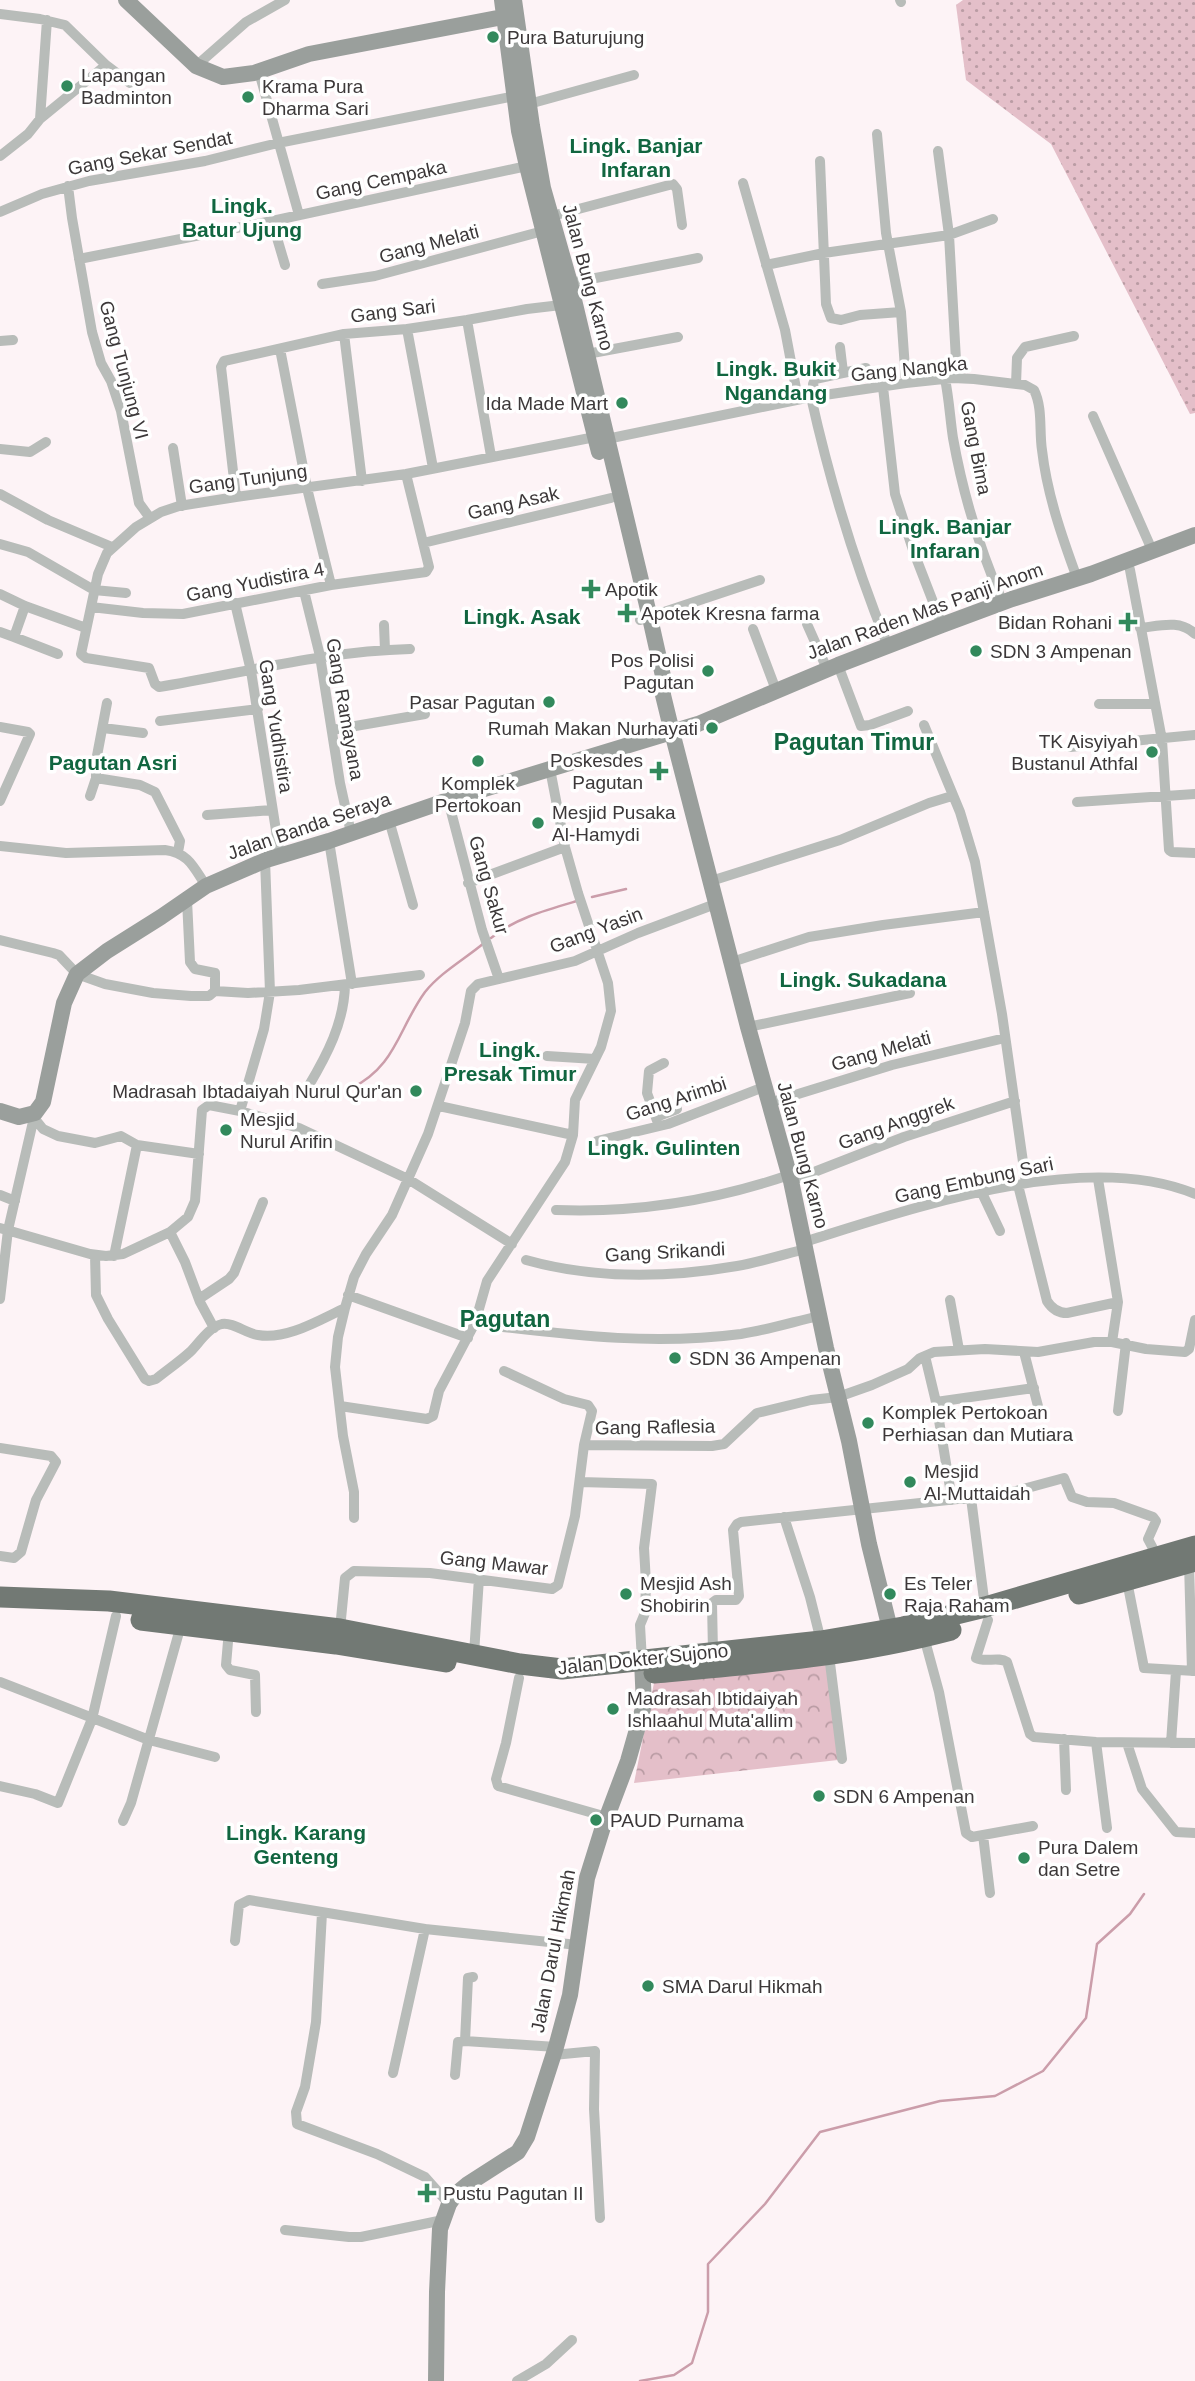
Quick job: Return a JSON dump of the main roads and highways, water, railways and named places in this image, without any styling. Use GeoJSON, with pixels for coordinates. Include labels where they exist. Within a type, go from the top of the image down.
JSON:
{"type":"FeatureCollection","features":[{"type":"Feature","properties":{"kind":"highway","name":"Jalan Dokter Sujono"},"geometry":{"type":"LineString","coordinates":[[0,1597],[109,1601],[243,1627],[340,1629],[520,1664],[562,1669],[642,1668],[713,1652],[825,1648],[897,1636],[987,1614],[1085,1585],[1157,1556],[1193,1557]]}},
{"type":"Feature","properties":{"kind":"highway"},"geometry":{"type":"LineString","coordinates":[[1085,1585],[1127,1581],[1193,1557]]}},
{"type":"Feature","properties":{"kind":"highway"},"geometry":{"type":"LineString","coordinates":[[0,1610],[116,1616],[181,1625],[243,1627],[558,1683],[642,1668],[825,1648]]}},
{"type":"Feature","properties":{"kind":"waterway"},"geometry":{"type":"LineString","coordinates":[[592,897],[626,889]]}},
{"type":"Feature","properties":{"kind":"waterway"},"geometry":{"type":"LineString","coordinates":[[491,938],[521,920],[577,901]]}},
{"type":"Feature","properties":{"kind":"waterway"},"geometry":{"type":"LineString","coordinates":[[350,1089],[377,1070],[387,1058],[431,985],[484,943]]}},
{"type":"Feature","properties":{"kind":"waterway"},"geometry":{"type":"LineString","coordinates":[[640,2381],[674,2375],[692,2363],[708,2312],[708,2264],[765,2204],[820,2132],[940,2101],[995,2096],[1043,2071],[1086,2018],[1097,1944],[1130,1914],[1144,1894]]}},
{"type":"Feature","properties":{"kind":"place","name":"Pura Baturujung"},"geometry":{"type":"Point","coordinates":[493,37]}},
{"type":"Feature","properties":{"kind":"place","name":"Lapangan Badminton"},"geometry":{"type":"Point","coordinates":[67,86]}},
{"type":"Feature","properties":{"kind":"place","name":"Krama Pura Dharma Sari"},"geometry":{"type":"Point","coordinates":[248,97]}},
{"type":"Feature","properties":{"kind":"place","name":"Ida Made Mart"},"geometry":{"type":"Point","coordinates":[622,403]}},
{"type":"Feature","properties":{"kind":"place","name":"Apotik"},"geometry":{"type":"Point","coordinates":[591,589]}},
{"type":"Feature","properties":{"kind":"place","name":"Apotek Kresna farma"},"geometry":{"type":"Point","coordinates":[627,613]}},
{"type":"Feature","properties":{"kind":"place","name":"Bidan Rohani"},"geometry":{"type":"Point","coordinates":[1128,622]}},
{"type":"Feature","properties":{"kind":"place","name":"SDN 3 Ampenan"},"geometry":{"type":"Point","coordinates":[976,651]}},
{"type":"Feature","properties":{"kind":"place","name":"Pos Polisi Pagutan"},"geometry":{"type":"Point","coordinates":[708,671]}},
{"type":"Feature","properties":{"kind":"place","name":"Pasar Pagutan"},"geometry":{"type":"Point","coordinates":[549,702]}},
{"type":"Feature","properties":{"kind":"place","name":"Rumah Makan Nurhayati"},"geometry":{"type":"Point","coordinates":[712,728]}},
{"type":"Feature","properties":{"kind":"place","name":"TK Aisyiyah Bustanul Athfal"},"geometry":{"type":"Point","coordinates":[1152,752]}},
{"type":"Feature","properties":{"kind":"place","name":"Komplek Pertokoan"},"geometry":{"type":"Point","coordinates":[478,761]}},
{"type":"Feature","properties":{"kind":"place","name":"Poskesdes Pagutan"},"geometry":{"type":"Point","coordinates":[659,771]}},
{"type":"Feature","properties":{"kind":"place","name":"Mesjid Pusaka Al-Hamydi"},"geometry":{"type":"Point","coordinates":[538,823]}},
{"type":"Feature","properties":{"kind":"place","name":"Madrasah Ibtadaiyah Nurul Qur'an"},"geometry":{"type":"Point","coordinates":[416,1091]}},
{"type":"Feature","properties":{"kind":"place","name":"Mesjid Nurul Arifin"},"geometry":{"type":"Point","coordinates":[226,1130]}},
{"type":"Feature","properties":{"kind":"place","name":"SDN 36 Ampenan"},"geometry":{"type":"Point","coordinates":[675,1358]}},
{"type":"Feature","properties":{"kind":"place","name":"Komplek Pertokoan Perhiasan dan Mutiara"},"geometry":{"type":"Point","coordinates":[868,1423]}},
{"type":"Feature","properties":{"kind":"place","name":"Mesjid Al-Muttaidah"},"geometry":{"type":"Point","coordinates":[910,1482]}},
{"type":"Feature","properties":{"kind":"place","name":"Mesjid Ash Shobirin"},"geometry":{"type":"Point","coordinates":[626,1594]}},
{"type":"Feature","properties":{"kind":"place","name":"Es Teler Raja Raham"},"geometry":{"type":"Point","coordinates":[890,1594]}},
{"type":"Feature","properties":{"kind":"place","name":"Madrasah Ibtidaiyah Ishlaahul Muta'allim"},"geometry":{"type":"Point","coordinates":[613,1709]}},
{"type":"Feature","properties":{"kind":"place","name":"SDN 6 Ampenan"},"geometry":{"type":"Point","coordinates":[819,1796]}},
{"type":"Feature","properties":{"kind":"place","name":"PAUD Purnama"},"geometry":{"type":"Point","coordinates":[596,1820]}},
{"type":"Feature","properties":{"kind":"place","name":"Pura Dalem dan Setre"},"geometry":{"type":"Point","coordinates":[1024,1858]}},
{"type":"Feature","properties":{"kind":"place","name":"SMA Darul Hikmah"},"geometry":{"type":"Point","coordinates":[648,1986]}},
{"type":"Feature","properties":{"kind":"place","name":"Pustu Pagutan II"},"geometry":{"type":"Point","coordinates":[427,2193]}},
{"type":"Feature","properties":{"kind":"district","name":"Lingk. Banjar Infaran"},"geometry":{"type":"Point","coordinates":[636,157]}},
{"type":"Feature","properties":{"kind":"district","name":"Lingk. Batur Ujung"},"geometry":{"type":"Point","coordinates":[242,217]}},
{"type":"Feature","properties":{"kind":"district","name":"Lingk. Bukit Ngandang"},"geometry":{"type":"Point","coordinates":[776,380]}},
{"type":"Feature","properties":{"kind":"district","name":"Lingk. Banjar Infaran"},"geometry":{"type":"Point","coordinates":[945,538]}},
{"type":"Feature","properties":{"kind":"district","name":"Lingk. Asak"},"geometry":{"type":"Point","coordinates":[522,616]}},
{"type":"Feature","properties":{"kind":"district","name":"Pagutan Timur"},"geometry":{"type":"Point","coordinates":[854,742]}},
{"type":"Feature","properties":{"kind":"district","name":"Pagutan Asri"},"geometry":{"type":"Point","coordinates":[113,762]}},
{"type":"Feature","properties":{"kind":"district","name":"Lingk. Sukadana"},"geometry":{"type":"Point","coordinates":[863,979]}},
{"type":"Feature","properties":{"kind":"district","name":"Lingk. Presak Timur"},"geometry":{"type":"Point","coordinates":[510,1061]}},
{"type":"Feature","properties":{"kind":"district","name":"Lingk. Gulinten"},"geometry":{"type":"Point","coordinates":[664,1147]}},
{"type":"Feature","properties":{"kind":"district","name":"Pagutan"},"geometry":{"type":"Point","coordinates":[505,1319]}},
{"type":"Feature","properties":{"kind":"district","name":"Lingk. Karang Genteng"},"geometry":{"type":"Point","coordinates":[296,1844]}}]}
